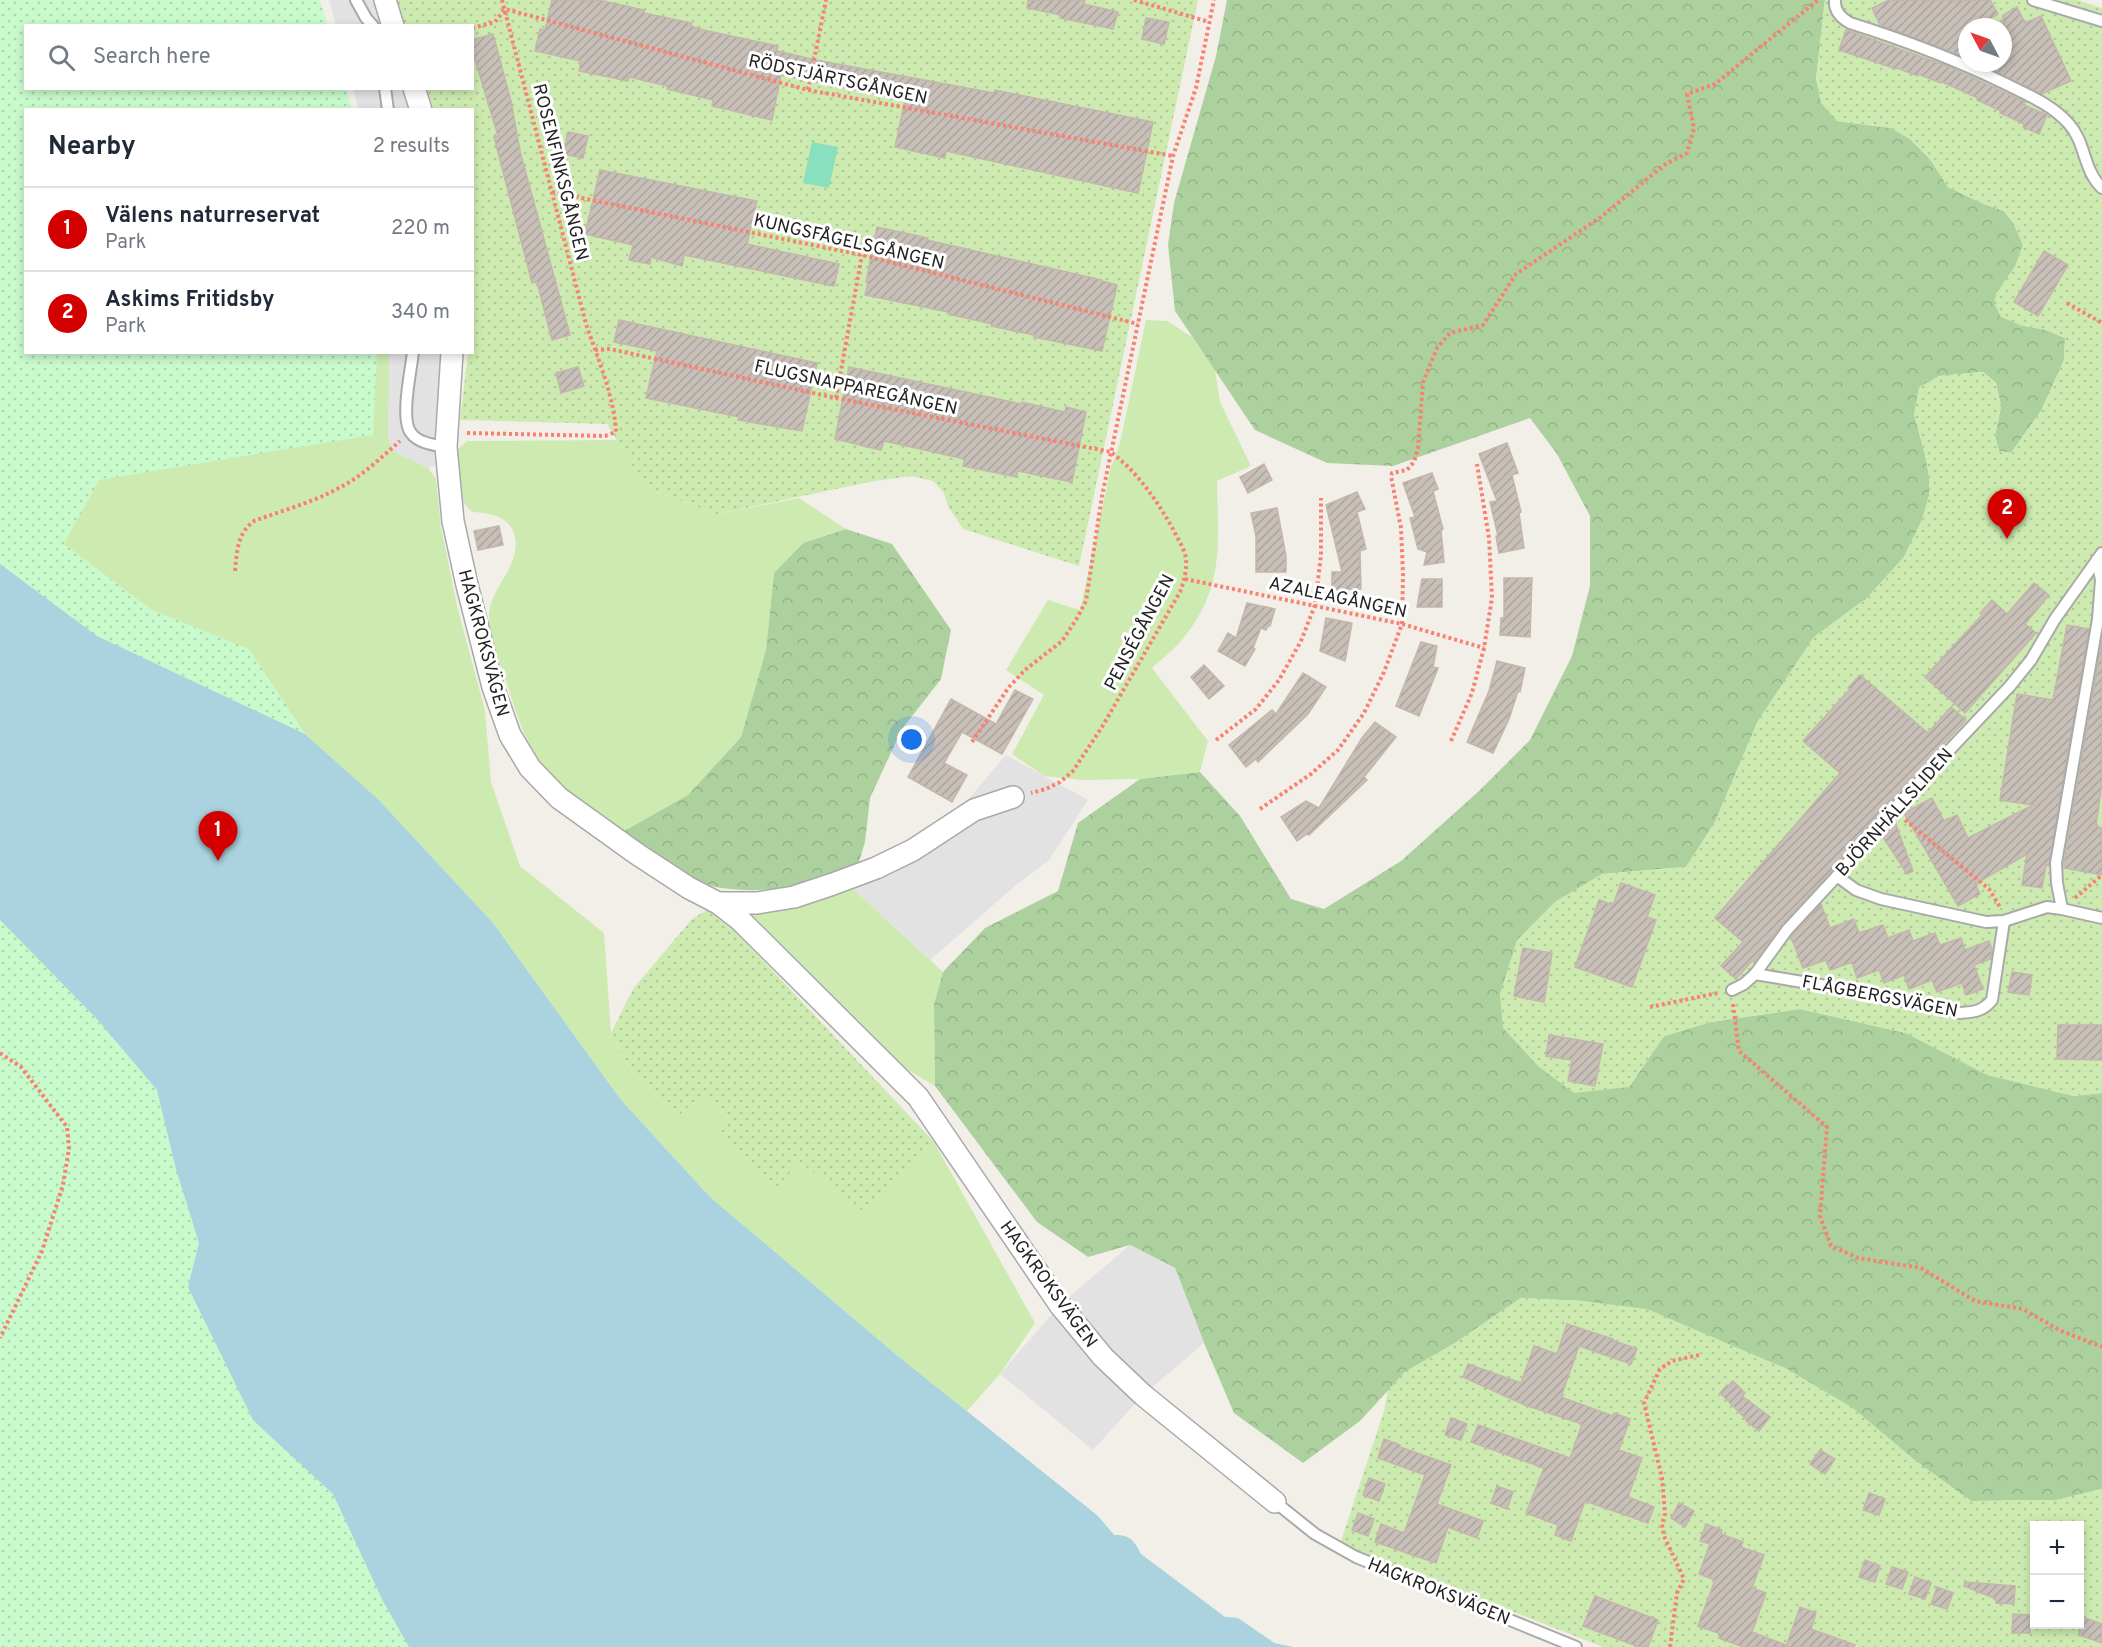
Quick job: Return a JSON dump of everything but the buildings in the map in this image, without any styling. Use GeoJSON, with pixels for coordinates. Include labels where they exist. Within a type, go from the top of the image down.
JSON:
{"type":"FeatureCollection","features":[{"type":"Feature","properties":{"kind":"street"},"geometry":{"type":"LineString","coordinates":[[385,0],[392,24]]}},
{"type":"Feature","properties":{"kind":"street"},"geometry":{"type":"LineString","coordinates":[[415,90],[420,108]]}},
{"type":"Feature","properties":{"kind":"street","name":"HAGKROKSVÄGEN"},"geometry":{"type":"LineString","coordinates":[[452,354],[446,440],[453,521],[493,687],[502,717],[520,754],[542,782],[591,822],[689,888],[718,903],[740,920],[918,1097],[1060,1305],[1103,1357],[1143,1395],[1275,1502]]}},
{"type":"Feature","properties":{"kind":"street","name":"HAGKROKSVÄGEN"},"geometry":{"type":"LineString","coordinates":[[718,903],[757,903],[794,897],[833,884],[876,868],[913,850],[974,810],[1013,797]]}},
{"type":"Feature","properties":{"kind":"lane"},"geometry":{"type":"LineString","coordinates":[[356,0],[371,24]]}},
{"type":"Feature","properties":{"kind":"lane"},"geometry":{"type":"LineString","coordinates":[[1835,0],[1835,6],[1841,18],[1850,23],[1956,60],[2045,103],[2071,126],[2081,142],[2090,173],[2102,188]]}},
{"type":"Feature","properties":{"kind":"lane"},"geometry":{"type":"LineString","coordinates":[[2033,0],[2102,21]]}},
{"type":"Feature","properties":{"kind":"lane"},"geometry":{"type":"LineString","coordinates":[[385,90],[388,108]]}},
{"type":"Feature","properties":{"kind":"lane"},"geometry":{"type":"LineString","coordinates":[[413,354],[405,419],[409,432],[416,439],[446,440]]}},
{"type":"Feature","properties":{"kind":"lane"},"geometry":{"type":"LineString","coordinates":[[2062,909],[2056,863],[2098,619],[2100,556]]}},
{"type":"Feature","properties":{"kind":"lane","name":"BJÖRNHÄLLSLIDEN"},"geometry":{"type":"LineString","coordinates":[[1732,990],[1744,984],[1755,974],[1787,930],[1893,810],[2010,686],[2031,660],[2055,619],[2100,556]]}},
{"type":"Feature","properties":{"kind":"lane"},"geometry":{"type":"LineString","coordinates":[[1837,876],[1856,890],[1881,899],[1986,922],[2004,921],[2047,907],[2102,918]]}},
{"type":"Feature","properties":{"kind":"lane","name":"FLÅGBERGSVÄGEN"},"geometry":{"type":"LineString","coordinates":[[1755,974],[1960,1013],[1976,1012],[1985,1008],[1992,1000],[2004,921]]}},
{"type":"Feature","properties":{"kind":"lane","name":"HAGKROKSVÄGEN"},"geometry":{"type":"LineString","coordinates":[[1275,1502],[1321,1539],[1356,1557],[1576,1647]]}},
{"type":"Feature","properties":{"kind":"path","name":"ROSENFINKSGÅNGEN"},"geometry":{"type":"LineString","coordinates":[[446,440],[605,436],[616,432],[615,419],[586,324],[502,0]]}},
{"type":"Feature","properties":{"kind":"path"},"geometry":{"type":"LineString","coordinates":[[808,90],[826,0]]}},
{"type":"Feature","properties":{"kind":"path"},"geometry":{"type":"LineString","coordinates":[[1134,0],[1209,22]]}},
{"type":"Feature","properties":{"kind":"path"},"geometry":{"type":"LineString","coordinates":[[972,742],[1009,687],[1024,670],[1062,641],[1086,601],[1093,546],[1111,452],[1173,156],[1196,88],[1214,0]]}},
{"type":"Feature","properties":{"kind":"path"},"geometry":{"type":"LineString","coordinates":[[1260,809],[1311,774],[1338,750],[1364,713],[1384,672],[1402,624],[1401,528],[1391,476],[1392,473],[1407,470],[1414,462],[1418,448],[1423,382],[1437,348],[1450,333],[1483,325],[1516,274],[1601,217],[1664,165],[1687,153],[1694,128],[1687,94],[1714,84],[1818,0]]}},
{"type":"Feature","properties":{"kind":"path"},"geometry":{"type":"LineString","coordinates":[[474,27],[495,22],[505,9]]}},
{"type":"Feature","properties":{"kind":"path","name":"RÖDSTJÄRTSGÅNGEN"},"geometry":{"type":"LineString","coordinates":[[505,9],[808,90],[1173,156]]}},
{"type":"Feature","properties":{"kind":"path","name":"KUNGSFÅGELSGÅNGEN"},"geometry":{"type":"LineString","coordinates":[[552,192],[862,255],[1138,324]]}},
{"type":"Feature","properties":{"kind":"path"},"geometry":{"type":"LineString","coordinates":[[836,398],[862,255]]}},
{"type":"Feature","properties":{"kind":"path"},"geometry":{"type":"LineString","coordinates":[[2067,303],[2102,323]]}},
{"type":"Feature","properties":{"kind":"path","name":"FLUGSNAPPAREGÅNGEN"},"geometry":{"type":"LineString","coordinates":[[595,350],[610,349],[836,398],[1111,452]]}},
{"type":"Feature","properties":{"kind":"path"},"geometry":{"type":"LineString","coordinates":[[235,571],[241,533],[247,526],[254,521],[315,500],[339,488],[366,470],[409,432]]}},
{"type":"Feature","properties":{"kind":"path","name":"PENSÉGÅNGEN"},"geometry":{"type":"LineString","coordinates":[[1013,797],[1046,789],[1060,782],[1073,771],[1102,727],[1180,592],[1185,579],[1186,558],[1158,503],[1128,466],[1111,452]]}},
{"type":"Feature","properties":{"kind":"path"},"geometry":{"type":"LineString","coordinates":[[1450,741],[1472,693],[1484,648],[1491,598],[1490,538],[1477,464]]}},
{"type":"Feature","properties":{"kind":"path"},"geometry":{"type":"LineString","coordinates":[[1216,740],[1257,709],[1280,680],[1301,641],[1315,605],[1321,555],[1321,498]]}},
{"type":"Feature","properties":{"kind":"path","name":"AZALEAGÅNGEN"},"geometry":{"type":"LineString","coordinates":[[1185,579],[1402,624],[1484,648]]}},
{"type":"Feature","properties":{"kind":"path"},"geometry":{"type":"LineString","coordinates":[[1893,810],[1989,889],[2002,911],[2004,921]]}},
{"type":"Feature","properties":{"kind":"path"},"geometry":{"type":"LineString","coordinates":[[2062,909],[2102,875]]}},
{"type":"Feature","properties":{"kind":"path"},"geometry":{"type":"LineString","coordinates":[[1650,1007],[1732,990],[1739,1051],[1827,1127],[1820,1216],[1831,1246],[1858,1258],[1921,1268],[1975,1301],[2024,1310],[2059,1330],[2102,1347]]}},
{"type":"Feature","properties":{"kind":"path"},"geometry":{"type":"LineString","coordinates":[[0,1053],[21,1066],[67,1127],[69,1148],[63,1185],[42,1251],[0,1338]]}},
{"type":"Feature","properties":{"kind":"path"},"geometry":{"type":"LineString","coordinates":[[1670,1647],[1677,1593],[1684,1580],[1664,1536],[1662,1478],[1644,1403],[1660,1369],[1672,1361],[1699,1355]]}},
{"type":"Feature","properties":{"kind":"green space"},"geometry":{"type":"Polygon","coordinates":[[[0,0],[320,0],[328,24],[24,24],[24,90],[346,90],[352,108],[24,108],[24,354],[377,354],[373,435],[99,480],[64,544],[152,610],[249,649],[305,734],[379,800],[493,923],[621,1100],[710,1197],[899,1357],[1098,1516],[1114,1535],[1131,1539],[1141,1554],[1225,1617],[1238,1618],[1274,1643],[1293,1647],[0,1647],[0,0]]]}},
{"type":"Feature","properties":{"kind":"green space"},"geometry":{"type":"Polygon","coordinates":[[[396,0],[1198,0],[1079,566],[963,529],[948,506],[944,493],[933,481],[912,476],[874,481],[717,514],[646,488],[607,424],[460,420],[468,354],[474,354],[474,108],[434,108],[427,90],[474,90],[474,24],[405,24],[396,0]]]}},
{"type":"Feature","properties":{"kind":"green space"},"geometry":{"type":"Polygon","coordinates":[[[1227,0],[1825,0],[1816,79],[1837,121],[1891,128],[1910,139],[1930,159],[1948,187],[2004,211],[2014,224],[2023,245],[2015,267],[1996,294],[2020,325],[2046,330],[2065,338],[2064,360],[2041,411],[2011,453],[1999,451],[1995,436],[2001,406],[1996,383],[1983,372],[1939,376],[1914,414],[1925,454],[1929,476],[1929,496],[1922,520],[1904,557],[1867,598],[1814,637],[1758,721],[1715,822],[1686,867],[1602,874],[1629,1087],[1664,1036],[1711,1022],[1800,1009],[1906,1033],[1988,1075],[2074,1096],[2102,1093],[2102,1489],[2057,1500],[1971,1501],[1787,1369],[1731,1346],[1582,1301],[1521,1298],[1455,1343],[1405,1372],[1360,1421],[1303,1463],[1234,1413],[1175,1268],[1130,1245],[1088,1257],[1037,1222],[935,1086],[934,1004],[943,972],[985,928],[1058,891],[1078,823],[1140,779],[1200,772],[1240,816],[1291,899],[1324,909],[1401,861],[1479,791],[1530,740],[1572,656],[1590,586],[1590,516],[1557,454],[1530,418],[1393,466],[1327,463],[1255,430],[1175,311],[1168,245],[1174,203],[1216,56],[1227,0]]]}},
{"type":"Feature","properties":{"kind":"green space"},"geometry":{"type":"Polygon","coordinates":[[[1825,0],[2077,0],[2102,8],[2102,1093],[2074,1096],[1988,1075],[1906,1033],[1800,1009],[1711,1022],[1664,1036],[1629,1087],[1574,1093],[1538,1066],[1503,1028],[1500,994],[1517,940],[1556,901],[1602,874],[1686,867],[1715,822],[1758,721],[1814,637],[1867,598],[1904,557],[1922,520],[1929,496],[1929,476],[1925,454],[1914,414],[1919,387],[1939,376],[1982,372],[1996,383],[2001,406],[1995,436],[1999,451],[2011,453],[2041,411],[2064,360],[2065,338],[2001,317],[1994,303],[1996,294],[2015,267],[2023,245],[2014,224],[2004,211],[1948,187],[1930,159],[1910,139],[1891,128],[1837,121],[1821,103],[1816,79],[1825,0]]]}},
{"type":"Feature","properties":{"kind":"green space"},"geometry":{"type":"Polygon","coordinates":[[[812,142],[838,147],[829,188],[803,183],[812,142]]]}},
{"type":"Feature","properties":{"kind":"green space"},"geometry":{"type":"Polygon","coordinates":[[[1146,320],[1167,321],[1192,337],[1215,370],[1220,402],[1251,466],[1217,481],[1218,543],[1213,581],[1207,599],[1185,636],[1152,668],[1208,741],[1200,772],[1140,779],[1081,780],[1044,776],[1012,754],[1044,695],[1006,670],[1048,600],[1080,610],[1111,467],[1120,443],[1146,320]]]}},
{"type":"Feature","properties":{"kind":"green space"},"geometry":{"type":"Polygon","coordinates":[[[178,354],[389,354],[413,460],[428,468],[436,479],[441,527],[458,610],[485,710],[491,782],[520,866],[604,933],[611,1033],[633,1074],[677,1117],[701,1096],[729,1119],[718,1137],[779,1187],[798,1161],[867,1213],[934,1142],[1035,1323],[1000,1374],[967,1411],[899,1357],[710,1197],[621,1100],[493,923],[379,800],[305,734],[97,636],[0,396],[163,436],[178,354]]]}},
{"type":"Feature","properties":{"kind":"green space"},"geometry":{"type":"Polygon","coordinates":[[[617,440],[646,488],[717,514],[799,498],[846,529],[803,543],[774,573],[766,650],[741,737],[688,795],[624,831],[583,804],[559,784],[538,759],[523,730],[496,650],[489,618],[493,597],[513,558],[516,548],[515,537],[513,530],[504,520],[485,513],[472,512],[463,502],[457,450],[467,441],[617,440]]]}},
{"type":"Feature","properties":{"kind":"green space"},"geometry":{"type":"Polygon","coordinates":[[[846,529],[892,544],[951,630],[941,679],[902,729],[870,798],[865,842],[859,862],[813,881],[780,888],[747,890],[714,887],[665,863],[624,831],[688,795],[741,737],[766,650],[774,573],[803,543],[846,529]]]}},
{"type":"Feature","properties":{"kind":"green space"},"geometry":{"type":"Polygon","coordinates":[[[850,886],[943,972],[934,1004],[935,1086],[904,1068],[746,914],[850,886]]]}},
{"type":"Feature","properties":{"kind":"green space"},"geometry":{"type":"Polygon","coordinates":[[[707,910],[737,933],[934,1142],[867,1214],[798,1161],[779,1188],[718,1137],[729,1119],[701,1096],[677,1117],[633,1074],[611,1033],[633,989],[692,919],[707,910]]]}},
{"type":"Feature","properties":{"kind":"green space"},"geometry":{"type":"Polygon","coordinates":[[[1521,1298],[1582,1301],[1647,1309],[1787,1369],[1853,1408],[1916,1461],[1971,1501],[2057,1500],[2102,1489],[2102,1647],[1603,1647],[1340,1544],[1384,1411],[1388,1390],[1405,1372],[1455,1343],[1521,1298]]]}},
{"type":"Feature","properties":{"kind":"shaded area"},"geometry":{"type":"Polygon","coordinates":[[[329,0],[377,0],[385,24],[336,24],[329,0]]]}},
{"type":"Feature","properties":{"kind":"shaded area"},"geometry":{"type":"Polygon","coordinates":[[[353,90],[405,90],[412,108],[359,108],[353,90]]]}},
{"type":"Feature","properties":{"kind":"shaded area"},"geometry":{"type":"Polygon","coordinates":[[[389,354],[444,354],[438,464],[428,468],[394,452],[388,439],[389,354]]]}},
{"type":"Feature","properties":{"kind":"shaded area"},"geometry":{"type":"Polygon","coordinates":[[[1006,755],[1088,800],[1049,860],[1015,886],[930,960],[850,886],[967,801],[1006,755]]]}},
{"type":"Feature","properties":{"kind":"shaded area"},"geometry":{"type":"Polygon","coordinates":[[[1130,1245],[1175,1268],[1204,1343],[1143,1395],[1093,1450],[1000,1374],[1060,1305],[1130,1245]]]}},
{"type":"Feature","properties":{"kind":"water"},"geometry":{"type":"Polygon","coordinates":[[[0,564],[97,636],[305,734],[379,800],[493,923],[621,1100],[710,1197],[899,1357],[1098,1516],[1114,1535],[1131,1539],[1141,1554],[1225,1617],[1238,1618],[1274,1643],[1293,1647],[409,1647],[382,1599],[333,1494],[253,1420],[188,1287],[199,1243],[176,1169],[157,1090],[97,1019],[0,920],[0,564]]]}},
{"type":"Feature","properties":{"kind":"place","name":"Askims Fritidsby"},"geometry":{"type":"Point","coordinates":[2007,539]}},
{"type":"Feature","properties":{"kind":"place","name":"Välens naturreservat"},"geometry":{"type":"Point","coordinates":[218,861]}}]}
